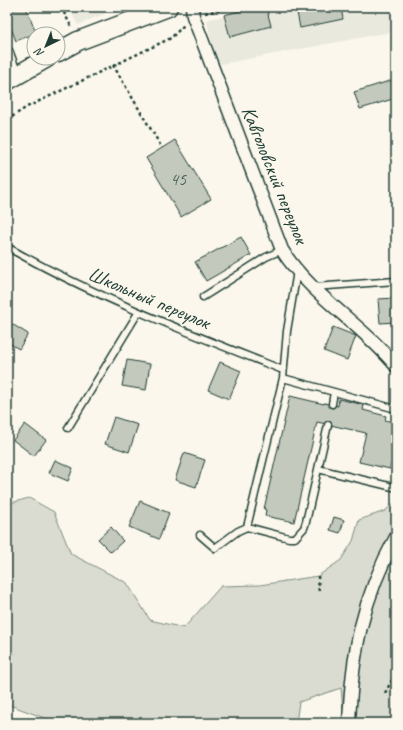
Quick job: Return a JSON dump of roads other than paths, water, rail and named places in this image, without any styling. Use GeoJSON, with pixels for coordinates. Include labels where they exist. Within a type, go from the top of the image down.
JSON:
{"type":"FeatureCollection","features":[{"type":"Feature","properties":{"kind":"main road"},"geometry":{"type":"LineString","coordinates":[[66,48],[78,41],[168,7]]}},
{"type":"Feature","properties":{"kind":"main road"},"geometry":{"type":"LineString","coordinates":[[11,78],[33,66]]}},
{"type":"Feature","properties":{"kind":"street","name":"Кавголовский переулок"},"geometry":{"type":"LineString","coordinates":[[192,12],[282,250],[297,271],[382,349],[396,366]]}},
{"type":"Feature","properties":{"kind":"street"},"geometry":{"type":"LineString","coordinates":[[7,53],[11,78]]}},
{"type":"Feature","properties":{"kind":"street"},"geometry":{"type":"LineString","coordinates":[[349,723],[353,670],[366,604],[381,564],[396,537]]}},
{"type":"Feature","properties":{"kind":"lane","name":"Школьный переулок"},"geometry":{"type":"LineString","coordinates":[[7,246],[48,270],[138,313],[283,370]]}},
{"type":"Feature","properties":{"kind":"lane"},"geometry":{"type":"LineString","coordinates":[[203,297],[266,257],[282,250]]}},
{"type":"Feature","properties":{"kind":"lane"},"geometry":{"type":"LineString","coordinates":[[247,527],[283,378],[297,271]]}},
{"type":"Feature","properties":{"kind":"lane"},"geometry":{"type":"LineString","coordinates":[[313,287],[396,281]]}},
{"type":"Feature","properties":{"kind":"lane"},"geometry":{"type":"LineString","coordinates":[[68,428],[138,313]]}},
{"type":"Feature","properties":{"kind":"lane"},"geometry":{"type":"LineString","coordinates":[[283,378],[396,409]]}},
{"type":"Feature","properties":{"kind":"lane"},"geometry":{"type":"LineString","coordinates":[[332,404],[334,392]]}},
{"type":"Feature","properties":{"kind":"lane"},"geometry":{"type":"LineString","coordinates":[[200,535],[215,548],[238,531],[247,527],[289,538],[295,538],[304,528],[328,425]]}},
{"type":"Feature","properties":{"kind":"lane"},"geometry":{"type":"LineString","coordinates":[[318,469],[393,487]]}}]}
